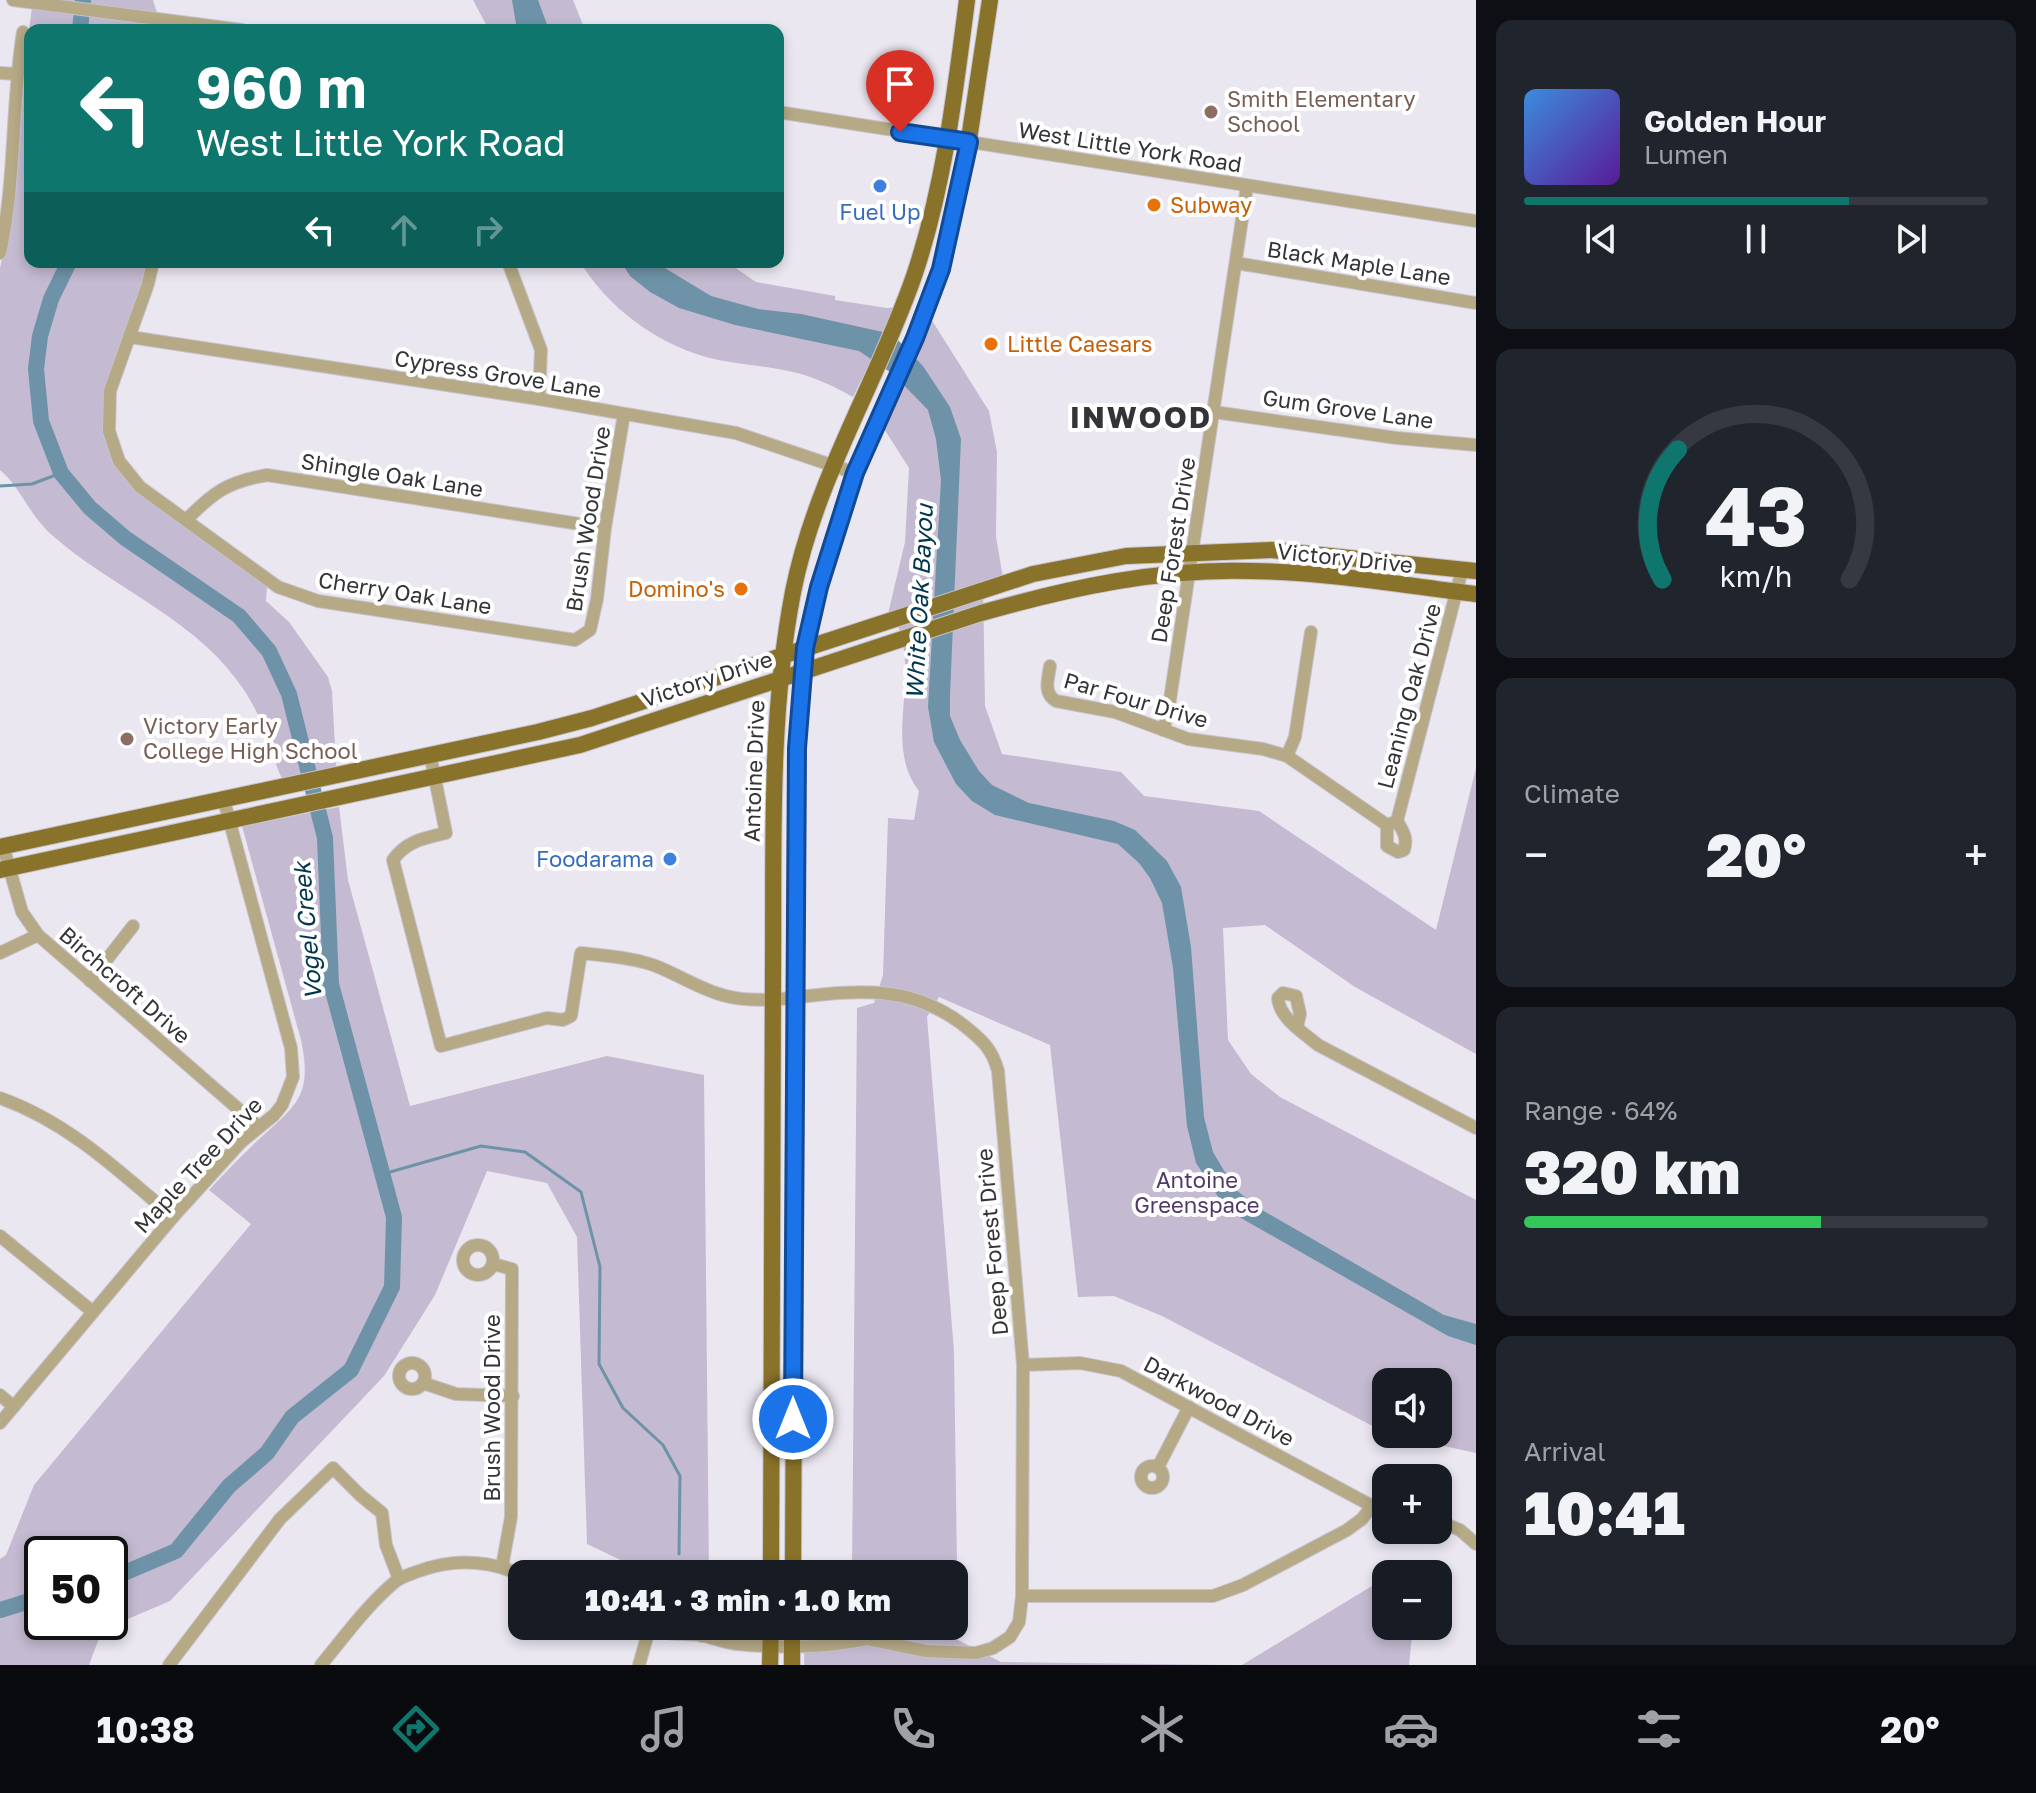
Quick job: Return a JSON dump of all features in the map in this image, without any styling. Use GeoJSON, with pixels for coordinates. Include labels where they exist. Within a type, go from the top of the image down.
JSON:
{"type":"FeatureCollection","features":[{"type":"Feature","properties":{"kind":"main road","name":"Antoine Drive"},"geometry":{"type":"LineString","coordinates":[[771,1560],[771,1182],[779,679],[807,536],[832,466],[893,328],[929,228],[948,139],[967,0]]}},
{"type":"Feature","properties":{"kind":"main road","name":"Antoine Drive"},"geometry":{"type":"LineString","coordinates":[[793,1560],[797,748],[805,648],[819,587],[855,473],[915,338],[941,269],[969,142],[990,0]]}},
{"type":"Feature","properties":{"kind":"main road"},"geometry":{"type":"LineString","coordinates":[[962,38],[983,41]]}},
{"type":"Feature","properties":{"kind":"main road","name":"Victory Drive"},"geometry":{"type":"LineString","coordinates":[[2,846],[538,732],[641,702],[1033,574],[1126,556],[1272,550],[1469,570]]}},
{"type":"Feature","properties":{"kind":"main road","name":"Victory Drive"},"geometry":{"type":"LineString","coordinates":[[5,869],[543,755],[981,613],[1042,595],[1126,579],[1252,570],[1476,594]]}},
{"type":"Feature","properties":{"kind":"main road"},"geometry":{"type":"LineString","coordinates":[[1033,574],[1042,595]]}},
{"type":"Feature","properties":{"kind":"main road"},"geometry":{"type":"LineString","coordinates":[[641,702],[650,721]]}},
{"type":"Feature","properties":{"kind":"main road"},"geometry":{"type":"LineString","coordinates":[[774,871],[797,867]]}},
{"type":"Feature","properties":{"kind":"main road"},"geometry":{"type":"LineString","coordinates":[[771,1182],[795,1182]]}},
{"type":"Feature","properties":{"kind":"main road"},"geometry":{"type":"LineString","coordinates":[[772,1365],[793,1365]]}},
{"type":"Feature","properties":{"kind":"main road"},"geometry":{"type":"LineString","coordinates":[[772,1501],[793,1501]]}},
{"type":"Feature","properties":{"kind":"main road"},"geometry":{"type":"LineString","coordinates":[[770,1665],[771,1640]]}},
{"type":"Feature","properties":{"kind":"main road"},"geometry":{"type":"LineString","coordinates":[[792,1640],[792,1665]]}},
{"type":"Feature","properties":{"kind":"street"},"geometry":{"type":"LineString","coordinates":[[13,0],[122,14],[171,24]]}},
{"type":"Feature","properties":{"kind":"street"},"geometry":{"type":"LineString","coordinates":[[0,253],[12,188],[17,74],[23,32]]}},
{"type":"Feature","properties":{"kind":"street"},"geometry":{"type":"LineString","coordinates":[[0,73],[17,74]]}},
{"type":"Feature","properties":{"kind":"street","name":"West Little York Road"},"geometry":{"type":"LineString","coordinates":[[784,113],[1476,221]]}},
{"type":"Feature","properties":{"kind":"street","name":"Deep Forest Drive"},"geometry":{"type":"LineString","coordinates":[[1163,730],[1247,186]]}},
{"type":"Feature","properties":{"kind":"street","name":"Black Maple Lane"},"geometry":{"type":"LineString","coordinates":[[1236,263],[1476,303]]}},
{"type":"Feature","properties":{"kind":"street","name":"Cherry Oak Lane"},"geometry":{"type":"LineString","coordinates":[[151,268],[110,391],[109,431],[119,461],[140,487],[278,587],[318,601],[575,640],[590,630]]}},
{"type":"Feature","properties":{"kind":"street"},"geometry":{"type":"LineString","coordinates":[[510,268],[541,350],[539,399]]}},
{"type":"Feature","properties":{"kind":"street","name":"Cypress Grove Lane"},"geometry":{"type":"LineString","coordinates":[[130,337],[539,399],[736,433],[855,473]]}},
{"type":"Feature","properties":{"kind":"street","name":"Gum Grove Lane"},"geometry":{"type":"LineString","coordinates":[[1214,412],[1397,438],[1476,445]]}},
{"type":"Feature","properties":{"kind":"street","name":"Brush Wood Drive"},"geometry":{"type":"LineString","coordinates":[[590,630],[624,414]]}},
{"type":"Feature","properties":{"kind":"street","name":"Shingle Oak Lane"},"geometry":{"type":"LineString","coordinates":[[186,520],[213,492],[238,480],[267,475],[605,528]]}},
{"type":"Feature","properties":{"kind":"street","name":"Leaning Oak Drive"},"geometry":{"type":"LineString","coordinates":[[1392,823],[1457,592],[1469,570]]}},
{"type":"Feature","properties":{"kind":"street"},"geometry":{"type":"LineString","coordinates":[[1287,756],[1295,737],[1311,632]]}},
{"type":"Feature","properties":{"kind":"street","name":"Par Four Drive"},"geometry":{"type":"LineString","coordinates":[[1050,666],[1047,690],[1049,697],[1056,701],[1115,712],[1188,739],[1263,749],[1287,756],[1392,823]]}},
{"type":"Feature","properties":{"kind":"street"},"geometry":{"type":"LineString","coordinates":[[430,754],[435,777]]}},
{"type":"Feature","properties":{"kind":"street","name":"Deep Forest Drive"},"geometry":{"type":"LineString","coordinates":[[435,777],[446,833],[414,841],[400,850],[393,860],[441,1046],[547,1018],[563,1020],[571,1016],[581,953],[627,958],[652,965],[728,997],[773,1000],[857,991],[897,994],[924,1001],[944,1011],[978,1037],[993,1054],[998,1071],[1023,1365],[1021,1613],[1016,1629],[1004,1643],[986,1651],[961,1654],[926,1651]]}},
{"type":"Feature","properties":{"kind":"street","name":"Maple Tree Drive"},"geometry":{"type":"LineString","coordinates":[[0,1423],[173,1217],[241,1142],[274,1115],[287,1097],[293,1077],[291,1048],[223,797]]}},
{"type":"Feature","properties":{"kind":"street","name":"Birchcroft Drive"},"geometry":{"type":"LineString","coordinates":[[2,846],[5,869],[22,912],[38,935],[259,1127]]}},
{"type":"Feature","properties":{"kind":"street"},"geometry":{"type":"LineString","coordinates":[[90,981],[133,926]]}},
{"type":"Feature","properties":{"kind":"street"},"geometry":{"type":"LineString","coordinates":[[0,953],[38,935]]}},
{"type":"Feature","properties":{"kind":"street"},"geometry":{"type":"LineString","coordinates":[[1297,1027],[1329,1051],[1476,1128]]}},
{"type":"Feature","properties":{"kind":"street"},"geometry":{"type":"LineString","coordinates":[[0,1098],[30,1109],[64,1128],[173,1217]]}},
{"type":"Feature","properties":{"kind":"street"},"geometry":{"type":"LineString","coordinates":[[0,1236],[93,1312]]}},
{"type":"Feature","properties":{"kind":"street","name":"Brush Wood Drive"},"geometry":{"type":"LineString","coordinates":[[493,1264],[512,1269],[511,1517],[502,1567]]}},
{"type":"Feature","properties":{"kind":"street","name":"Darkwood Drive"},"geometry":{"type":"LineString","coordinates":[[1023,1365],[1080,1363],[1109,1367],[1372,1506]]}},
{"type":"Feature","properties":{"kind":"street"},"geometry":{"type":"LineString","coordinates":[[423,1383],[456,1394],[513,1396]]}},
{"type":"Feature","properties":{"kind":"street"},"geometry":{"type":"LineString","coordinates":[[0,1395],[13,1406]]}},
{"type":"Feature","properties":{"kind":"street"},"geometry":{"type":"LineString","coordinates":[[1158,1467],[1189,1407]]}},
{"type":"Feature","properties":{"kind":"street"},"geometry":{"type":"LineString","coordinates":[[169,1665],[280,1519],[333,1468],[382,1513],[386,1545],[399,1579]]}},
{"type":"Feature","properties":{"kind":"street"},"geometry":{"type":"LineString","coordinates":[[1022,1596],[1213,1596],[1243,1585],[1356,1526],[1372,1506]]}},
{"type":"Feature","properties":{"kind":"street"},"geometry":{"type":"LineString","coordinates":[[1452,1527],[1476,1544]]}},
{"type":"Feature","properties":{"kind":"street"},"geometry":{"type":"LineString","coordinates":[[321,1665],[360,1615],[399,1579],[432,1566],[465,1561],[508,1569]]}},
{"type":"Feature","properties":{"kind":"street"},"geometry":{"type":"LineString","coordinates":[[639,1665],[642,1640]]}},
{"type":"Feature","properties":{"kind":"street"},"geometry":{"type":"LineString","coordinates":[[718,1640],[733,1644],[748,1640]]}},
{"type":"Feature","properties":{"kind":"street"},"geometry":{"type":"LineString","coordinates":[[822,1640],[842,1644],[863,1640]]}},
{"type":"Feature","properties":{"kind":"street"},"geometry":{"type":"LineString","coordinates":[[873,1640],[926,1651],[924,1665]]}},
{"type":"Feature","properties":{"kind":"green space"},"geometry":{"type":"Polygon","coordinates":[[[33,0],[153,0],[160,24],[30,24],[33,0]]]}},
{"type":"Feature","properties":{"kind":"green space"},"geometry":{"type":"Polygon","coordinates":[[[473,0],[573,0],[583,24],[486,24],[473,0]]]}},
{"type":"Feature","properties":{"kind":"green space"},"geometry":{"type":"Polygon","coordinates":[[[24,80],[24,268],[147,268],[110,378],[116,463],[267,585],[266,601],[289,622],[328,677],[332,691],[336,765],[333,768],[282,778],[256,710],[217,657],[173,620],[53,536],[0,470],[0,268],[16,193],[24,80]]]}},
{"type":"Feature","properties":{"kind":"green space"},"geometry":{"type":"Polygon","coordinates":[[[584,268],[736,268],[756,282],[835,296],[835,300],[897,307],[853,397],[804,375],[706,357],[668,342],[618,308],[584,268]]]}},
{"type":"Feature","properties":{"kind":"green space","name":"Antoine Greenspace"},"geometry":{"type":"Polygon","coordinates":[[[931,319],[989,411],[997,452],[996,537],[1003,578],[983,584],[985,706],[1002,754],[1121,772],[1144,796],[1259,811],[1436,930],[1476,768],[1476,1054],[1355,987],[1265,925],[1223,928],[1228,1040],[1251,1074],[1280,1097],[1476,1200],[1476,1453],[1452,1448],[1452,1368],[1372,1368],[1372,1426],[1162,1316],[1114,1296],[1078,1297],[1050,1045],[939,997],[927,1017],[954,1351],[957,1560],[852,1560],[857,1008],[874,1003],[883,975],[888,818],[914,820],[919,791],[910,777],[903,745],[904,649],[893,613],[888,614],[905,542],[909,468],[881,424],[931,319]]]}},
{"type":"Feature","properties":{"kind":"green space"},"geometry":{"type":"Polygon","coordinates":[[[339,807],[348,880],[410,1106],[607,1056],[704,1075],[709,1560],[621,1560],[587,1544],[577,1237],[547,1183],[487,1171],[435,1295],[384,1376],[170,1601],[128,1619],[128,1536],[24,1536],[24,1640],[98,1640],[89,1665],[0,1665],[0,1559],[6,1555],[34,1485],[251,1224],[209,1190],[282,1118],[298,1098],[305,1075],[301,1040],[242,826],[339,807]]]}},
{"type":"Feature","properties":{"kind":"green space"},"geometry":{"type":"Polygon","coordinates":[[[1372,1586],[1372,1640],[1412,1640],[1409,1665],[1242,1665],[1372,1586]]]}},
{"type":"Feature","properties":{"kind":"green space","name":"Antoine Greenspace"},"geometry":{"type":"Polygon","coordinates":[[[805,1640],[958,1640],[1001,1662],[1232,1665],[804,1665],[805,1640]]]}},
{"type":"Feature","properties":{"kind":"water"},"geometry":{"type":"Polygon","coordinates":[[[512,0],[538,0],[547,24],[516,24],[512,0]]]}},
{"type":"Feature","properties":{"kind":"water"},"geometry":{"type":"Polygon","coordinates":[[[625,268],[665,268],[711,296],[758,309],[801,314],[892,334],[923,366],[950,407],[961,439],[950,695],[950,716],[960,740],[979,771],[992,785],[1029,803],[1114,821],[1135,830],[1167,861],[1181,887],[1191,947],[1204,1117],[1213,1152],[1235,1189],[1257,1207],[1444,1315],[1476,1324],[1476,1345],[1448,1336],[1227,1210],[1196,1163],[1187,1126],[1173,968],[1162,903],[1150,878],[1118,844],[995,815],[972,801],[956,784],[934,742],[928,707],[941,480],[936,439],[928,410],[893,374],[859,351],[735,325],[679,308],[650,292],[625,268]]]}},
{"type":"Feature","properties":{"kind":"waterway","name":"Vogel Creek"},"geometry":{"type":"LineString","coordinates":[[81,24],[83,0]]}},
{"type":"Feature","properties":{"kind":"waterway","name":"Vogel Creek"},"geometry":{"type":"LineString","coordinates":[[66,268],[51,299],[40,336],[36,369],[41,421],[61,473],[90,508],[125,538],[239,616],[269,651],[289,694],[325,838],[331,984],[394,1217],[392,1287],[351,1370],[292,1417],[267,1453],[229,1486],[176,1551],[128,1571]]}},
{"type":"Feature","properties":{"kind":"waterway"},"geometry":{"type":"LineString","coordinates":[[0,486],[32,484],[61,473]]}},
{"type":"Feature","properties":{"kind":"waterway"},"geometry":{"type":"LineString","coordinates":[[383,1174],[481,1146],[525,1152],[581,1192],[600,1267],[599,1364],[623,1408],[663,1445],[680,1476],[679,1554]]}},
{"type":"Feature","properties":{"kind":"waterway","name":"Vogel Creek"},"geometry":{"type":"LineString","coordinates":[[0,1610],[24,1603]]}},
{"type":"Feature","properties":{"kind":"place","name":"Smith Elementary School"},"geometry":{"type":"Point","coordinates":[1211,112]}},
{"type":"Feature","properties":{"kind":"place","name":"Fuel Up"},"geometry":{"type":"Point","coordinates":[880,186]}},
{"type":"Feature","properties":{"kind":"place","name":"Subway"},"geometry":{"type":"Point","coordinates":[1154,205]}},
{"type":"Feature","properties":{"kind":"place","name":"Little Caesars"},"geometry":{"type":"Point","coordinates":[991,344]}},
{"type":"Feature","properties":{"kind":"place","name":"Domino's"},"geometry":{"type":"Point","coordinates":[741,589]}},
{"type":"Feature","properties":{"kind":"place","name":"Victory Early College High School"},"geometry":{"type":"Point","coordinates":[127,739]}},
{"type":"Feature","properties":{"kind":"place","name":"Foodarama"},"geometry":{"type":"Point","coordinates":[670,859]}},
{"type":"Feature","properties":{"kind":"district","name":"INWOOD"},"geometry":{"type":"Point","coordinates":[1141,418]}},
{"type":"Feature","properties":{"kind":"route"},"geometry":{"type":"LineString","coordinates":[[793,1419],[797,748],[805,648],[819,587],[855,473],[915,338],[941,269],[969,142],[900,132]]}},
{"type":"Feature","properties":{"kind":"water label","name":"White Oak Bayou"},"geometry":{"type":"Point","coordinates":[920,602]}}]}
